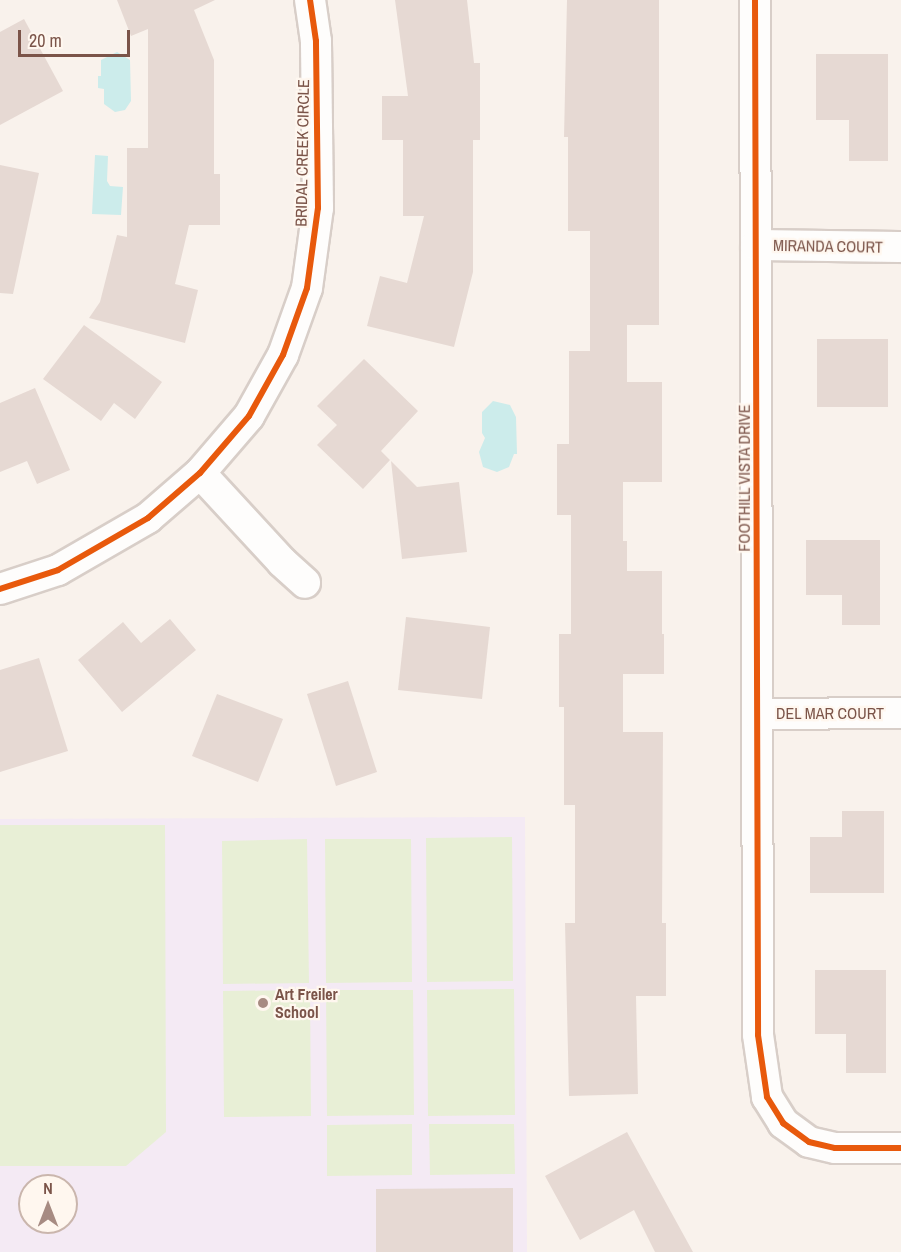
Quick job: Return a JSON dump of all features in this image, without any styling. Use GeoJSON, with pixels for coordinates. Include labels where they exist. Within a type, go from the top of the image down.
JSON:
{"type":"FeatureCollection","features":[{"type":"Feature","properties":{"kind":"street","name":"BRIDAL CREEK CIRCLE"},"geometry":{"type":"LineString","coordinates":[[0,589],[58,570],[148,518],[200,473],[249,416],[283,355],[307,288],[318,208],[316,41],[310,0]]}},
{"type":"Feature","properties":{"kind":"street","name":"FOOTHILL VISTA DRIVE"},"geometry":{"type":"LineString","coordinates":[[755,0],[758,1035],[767,1097],[783,1123],[808,1142],[835,1148],[901,1148]]}},
{"type":"Feature","properties":{"kind":"street","name":"MIRANDA COURT"},"geometry":{"type":"LineString","coordinates":[[756,244],[901,247]]}},
{"type":"Feature","properties":{"kind":"street"},"geometry":{"type":"LineString","coordinates":[[200,473],[282,562],[305,583]]}},
{"type":"Feature","properties":{"kind":"street","name":"DEL MAR COURT"},"geometry":{"type":"LineString","coordinates":[[758,714],[901,713]]}},
{"type":"Feature","properties":{"kind":"shaded area","name":"Art Freiler School"},"geometry":{"type":"Polygon","coordinates":[[[525,817],[527,1252],[0,1252],[0,819],[525,817]]]}},
{"type":"Feature","properties":{"kind":"green space"},"geometry":{"type":"Polygon","coordinates":[[[0,825],[165,825],[166,1132],[126,1166],[0,1166],[0,825]]]}},
{"type":"Feature","properties":{"kind":"green space"},"geometry":{"type":"Polygon","coordinates":[[[512,837],[513,981],[427,982],[426,838],[512,837]]]}},
{"type":"Feature","properties":{"kind":"green space"},"geometry":{"type":"Polygon","coordinates":[[[307,839],[309,983],[223,984],[222,841],[307,839]]]}},
{"type":"Feature","properties":{"kind":"green space"},"geometry":{"type":"Polygon","coordinates":[[[325,839],[411,839],[412,982],[326,983],[325,839]]]}},
{"type":"Feature","properties":{"kind":"green space"},"geometry":{"type":"Polygon","coordinates":[[[514,989],[515,1115],[428,1116],[427,990],[514,989]]]}},
{"type":"Feature","properties":{"kind":"green space"},"geometry":{"type":"Polygon","coordinates":[[[310,990],[311,1116],[224,1117],[223,991],[310,990]]]}},
{"type":"Feature","properties":{"kind":"green space"},"geometry":{"type":"Polygon","coordinates":[[[326,990],[413,990],[414,1115],[327,1116],[326,990]]]}},
{"type":"Feature","properties":{"kind":"green space"},"geometry":{"type":"Polygon","coordinates":[[[412,1124],[412,1175],[327,1176],[327,1125],[412,1124]]]}},
{"type":"Feature","properties":{"kind":"green space"},"geometry":{"type":"Polygon","coordinates":[[[429,1124],[514,1124],[515,1174],[430,1175],[429,1124]]]}},
{"type":"Feature","properties":{"kind":"water"},"geometry":{"type":"Polygon","coordinates":[[[117,52],[130,60],[131,101],[125,110],[115,112],[104,104],[104,89],[98,88],[98,76],[101,76],[101,60],[117,52]]]}},
{"type":"Feature","properties":{"kind":"water"},"geometry":{"type":"Polygon","coordinates":[[[95,155],[108,156],[107,181],[110,186],[123,187],[121,215],[92,214],[95,155]]]}},
{"type":"Feature","properties":{"kind":"water"},"geometry":{"type":"Polygon","coordinates":[[[493,401],[510,405],[516,417],[517,454],[514,454],[509,467],[497,472],[483,467],[479,452],[485,438],[482,433],[482,412],[493,401]]]}},
{"type":"Feature","properties":{"kind":"building"},"geometry":{"type":"Polygon","coordinates":[[[117,0],[215,0],[194,10],[214,60],[214,174],[220,174],[220,225],[189,225],[175,284],[198,290],[185,343],[89,318],[100,302],[117,235],[127,237],[127,148],[148,148],[148,29],[131,36],[117,0]]]}},
{"type":"Feature","properties":{"kind":"building"},"geometry":{"type":"Polygon","coordinates":[[[395,0],[467,0],[474,63],[480,63],[480,140],[473,140],[473,272],[454,347],[367,326],[380,276],[407,283],[424,216],[403,216],[403,140],[382,140],[382,96],[408,96],[395,0]]]}},
{"type":"Feature","properties":{"kind":"building"},"geometry":{"type":"Polygon","coordinates":[[[567,0],[659,0],[659,325],[627,325],[627,382],[662,382],[662,482],[623,482],[623,541],[627,541],[627,571],[662,571],[662,634],[664,634],[664,674],[623,674],[623,732],[663,732],[662,923],[666,923],[666,996],[636,996],[638,1094],[569,1096],[565,923],[575,923],[575,805],[564,805],[564,707],[559,707],[559,634],[571,634],[571,515],[557,515],[557,444],[569,444],[569,351],[590,351],[590,231],[568,231],[568,137],[564,137],[567,0]]]}},
{"type":"Feature","properties":{"kind":"building"},"geometry":{"type":"Polygon","coordinates":[[[24,19],[63,91],[0,125],[0,32],[24,19]]]}},
{"type":"Feature","properties":{"kind":"building"},"geometry":{"type":"Polygon","coordinates":[[[816,54],[888,54],[888,161],[849,161],[849,120],[816,120],[816,54]]]}},
{"type":"Feature","properties":{"kind":"building"},"geometry":{"type":"Polygon","coordinates":[[[0,165],[39,173],[13,294],[0,293],[0,165]]]}},
{"type":"Feature","properties":{"kind":"building"},"geometry":{"type":"Polygon","coordinates":[[[84,325],[162,382],[135,419],[114,403],[101,421],[43,379],[84,325]]]}},
{"type":"Feature","properties":{"kind":"building"},"geometry":{"type":"Polygon","coordinates":[[[817,339],[888,339],[888,407],[817,407],[817,339]]]}},
{"type":"Feature","properties":{"kind":"building"},"geometry":{"type":"Polygon","coordinates":[[[364,359],[418,411],[381,451],[390,460],[363,489],[317,445],[337,425],[317,406],[364,359]]]}},
{"type":"Feature","properties":{"kind":"building"},"geometry":{"type":"Polygon","coordinates":[[[35,388],[70,470],[37,484],[27,461],[0,472],[0,403],[35,388]]]}},
{"type":"Feature","properties":{"kind":"building"},"geometry":{"type":"Polygon","coordinates":[[[391,461],[417,487],[459,482],[467,552],[402,559],[391,461]]]}},
{"type":"Feature","properties":{"kind":"building"},"geometry":{"type":"Polygon","coordinates":[[[806,540],[880,540],[880,625],[842,625],[842,595],[806,595],[806,540]]]}},
{"type":"Feature","properties":{"kind":"building"},"geometry":{"type":"Polygon","coordinates":[[[406,617],[490,627],[482,699],[398,690],[406,617]]]}},
{"type":"Feature","properties":{"kind":"building"},"geometry":{"type":"Polygon","coordinates":[[[170,619],[196,650],[122,712],[78,660],[123,622],[141,643],[170,619]]]}},
{"type":"Feature","properties":{"kind":"building"},"geometry":{"type":"Polygon","coordinates":[[[39,658],[68,751],[0,772],[0,670],[39,658]]]}},
{"type":"Feature","properties":{"kind":"building"},"geometry":{"type":"Polygon","coordinates":[[[348,681],[377,772],[336,786],[307,694],[348,681]]]}},
{"type":"Feature","properties":{"kind":"building"},"geometry":{"type":"Polygon","coordinates":[[[217,694],[283,719],[258,782],[192,756],[217,694]]]}},
{"type":"Feature","properties":{"kind":"building"},"geometry":{"type":"Polygon","coordinates":[[[842,811],[884,811],[884,893],[810,893],[810,837],[842,837],[842,811]]]}},
{"type":"Feature","properties":{"kind":"building"},"geometry":{"type":"Polygon","coordinates":[[[815,970],[886,970],[886,1073],[846,1073],[846,1034],[815,1034],[815,970]]]}},
{"type":"Feature","properties":{"kind":"building"},"geometry":{"type":"Polygon","coordinates":[[[627,1132],[693,1252],[655,1252],[634,1210],[580,1240],[545,1176],[627,1132]]]}},
{"type":"Feature","properties":{"kind":"building"},"geometry":{"type":"Polygon","coordinates":[[[513,1188],[513,1252],[376,1252],[376,1189],[513,1188]]]}},
{"type":"Feature","properties":{"kind":"cycle path"},"geometry":{"type":"LineString","coordinates":[[0,589],[58,570],[148,518],[200,473],[249,416],[283,355],[307,288],[318,208],[316,41],[310,0]]}},
{"type":"Feature","properties":{"kind":"cycle path"},"geometry":{"type":"LineString","coordinates":[[755,0],[758,1035],[767,1097],[783,1123],[809,1142],[835,1148],[901,1148]]}},
{"type":"Feature","properties":{"kind":"place","name":"Art Freiler School"},"geometry":{"type":"Point","coordinates":[263,1003]}}]}
